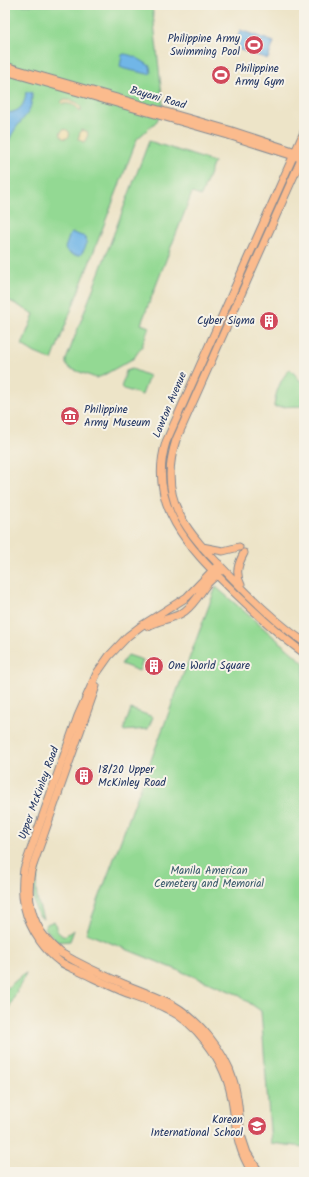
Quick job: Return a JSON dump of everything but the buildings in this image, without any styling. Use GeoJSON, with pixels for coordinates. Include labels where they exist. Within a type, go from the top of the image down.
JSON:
{"type":"FeatureCollection","features":[{"type":"Feature","properties":{"kind":"main road","name":"Bayani Road"},"geometry":{"type":"LineString","coordinates":[[5,66],[303,155]]}},
{"type":"Feature","properties":{"kind":"main road","name":"Bayani Road"},"geometry":{"type":"LineString","coordinates":[[5,71],[228,132]]}},
{"type":"Feature","properties":{"kind":"main road","name":"Lawton Avenue"},"geometry":{"type":"LineString","coordinates":[[304,132],[166,442],[162,464],[162,489],[171,517],[185,540],[259,617],[292,645],[304,653]]}},
{"type":"Feature","properties":{"kind":"main road"},"geometry":{"type":"LineString","coordinates":[[287,170],[285,159],[278,148],[301,139]]}},
{"type":"Feature","properties":{"kind":"main road","name":"Lawton Avenue"},"geometry":{"type":"LineString","coordinates":[[303,155],[176,440],[170,474],[175,501],[184,524],[202,547],[281,625],[304,642]]}},
{"type":"Feature","properties":{"kind":"main road"},"geometry":{"type":"LineString","coordinates":[[202,547],[222,551],[239,547]]}},
{"type":"Feature","properties":{"kind":"main road"},"geometry":{"type":"LineString","coordinates":[[244,553],[238,564],[237,572],[240,582],[247,593]]}},
{"type":"Feature","properties":{"kind":"main road","name":"Upper McKinley Road"},"geometry":{"type":"LineString","coordinates":[[221,567],[187,597],[128,636],[97,673],[78,716],[24,869],[22,888],[28,922],[40,941],[54,957],[66,965],[105,984],[168,1009],[181,1018],[205,1040],[224,1072],[244,1146],[259,1172]]}},
{"type":"Feature","properties":{"kind":"main road","name":"Upper McKinley Road"},"geometry":{"type":"LineString","coordinates":[[215,572],[185,611],[176,616],[155,622],[136,634],[120,650],[101,674],[95,686],[34,860],[29,879],[29,898],[31,912],[38,927],[51,945],[59,952],[123,984],[171,1004],[185,1013],[212,1041],[230,1070],[235,1089],[235,1130],[240,1148],[252,1172]]}},
{"type":"Feature","properties":{"kind":"green space"},"geometry":{"type":"Polygon","coordinates":[[[8,5],[152,5],[163,105],[157,121],[137,139],[52,360],[35,353],[22,345],[34,314],[10,301],[5,306],[5,12],[8,5]]]}},
{"type":"Feature","properties":{"kind":"green space"},"geometry":{"type":"Polygon","coordinates":[[[149,141],[214,162],[201,196],[192,193],[141,324],[149,327],[142,346],[134,358],[96,378],[69,368],[66,364],[66,360],[149,141]]]}},
{"type":"Feature","properties":{"kind":"green space"},"geometry":{"type":"Polygon","coordinates":[[[132,369],[149,376],[142,395],[121,388],[126,371],[132,369]]]}},
{"type":"Feature","properties":{"kind":"green space"},"geometry":{"type":"Polygon","coordinates":[[[290,369],[304,385],[304,406],[274,407],[283,377],[290,369]]]}},
{"type":"Feature","properties":{"kind":"green space","name":"Manila American Cemetery and Memorial"},"geometry":{"type":"Polygon","coordinates":[[[216,587],[304,663],[304,1147],[271,1143],[261,1011],[237,994],[86,933],[216,587]]]}},
{"type":"Feature","properties":{"kind":"green space"},"geometry":{"type":"Polygon","coordinates":[[[128,655],[143,660],[139,671],[121,664],[128,655]]]}},
{"type":"Feature","properties":{"kind":"green space"},"geometry":{"type":"Polygon","coordinates":[[[131,709],[153,717],[148,729],[123,731],[131,709]]]}},
{"type":"Feature","properties":{"kind":"green space"},"geometry":{"type":"Polygon","coordinates":[[[37,865],[40,866],[36,887],[37,899],[43,919],[36,909],[33,894],[37,865]]]}},
{"type":"Feature","properties":{"kind":"green space"},"geometry":{"type":"Polygon","coordinates":[[[54,921],[58,932],[61,935],[64,936],[74,930],[70,941],[57,942],[45,928],[47,924],[54,921]]]}},
{"type":"Feature","properties":{"kind":"green space"},"geometry":{"type":"Polygon","coordinates":[[[26,973],[5,1016],[5,990],[26,973]]]}},
{"type":"Feature","properties":{"kind":"sand"},"geometry":{"type":"Polygon","coordinates":[[[63,100],[78,103],[81,111],[73,105],[63,104],[61,102],[63,100]]]}},
{"type":"Feature","properties":{"kind":"sand"},"geometry":{"type":"Polygon","coordinates":[[[65,129],[70,134],[65,139],[60,134],[65,129]]]}},
{"type":"Feature","properties":{"kind":"sand"},"geometry":{"type":"Polygon","coordinates":[[[81,130],[87,131],[88,135],[83,142],[78,139],[81,130]]]}},
{"type":"Feature","properties":{"kind":"water","name":"Philippine Army Swimming Pool"},"geometry":{"type":"Polygon","coordinates":[[[240,30],[274,42],[268,59],[234,48],[240,30]]]}},
{"type":"Feature","properties":{"kind":"water"},"geometry":{"type":"Polygon","coordinates":[[[124,54],[135,57],[150,66],[151,73],[148,74],[120,67],[122,55],[124,54]]]}},
{"type":"Feature","properties":{"kind":"water"},"geometry":{"type":"Polygon","coordinates":[[[26,92],[32,93],[31,106],[7,145],[5,145],[5,113],[14,112],[23,105],[26,92]]]}},
{"type":"Feature","properties":{"kind":"water"},"geometry":{"type":"Polygon","coordinates":[[[5,152],[9,163],[10,174],[5,195],[5,152]]]}},
{"type":"Feature","properties":{"kind":"water"},"geometry":{"type":"Polygon","coordinates":[[[73,233],[85,237],[86,239],[86,246],[80,255],[71,254],[65,248],[70,234],[73,233]]]}},
{"type":"Feature","properties":{"kind":"place","name":"Philippine Army Swimming Pool"},"geometry":{"type":"Point","coordinates":[254,45]}},
{"type":"Feature","properties":{"kind":"place","name":"Philippine Army Gym"},"geometry":{"type":"Point","coordinates":[221,75]}},
{"type":"Feature","properties":{"kind":"place","name":"Cyber Sigma"},"geometry":{"type":"Point","coordinates":[269,321]}},
{"type":"Feature","properties":{"kind":"place","name":"Philippine Army Museum"},"geometry":{"type":"Point","coordinates":[70,416]}},
{"type":"Feature","properties":{"kind":"place","name":"One World Square"},"geometry":{"type":"Point","coordinates":[154,666]}},
{"type":"Feature","properties":{"kind":"place","name":"18/20 Upper McKinley Road"},"geometry":{"type":"Point","coordinates":[84,776]}},
{"type":"Feature","properties":{"kind":"place","name":"Korean International School"},"geometry":{"type":"Point","coordinates":[257,1126]}}]}
